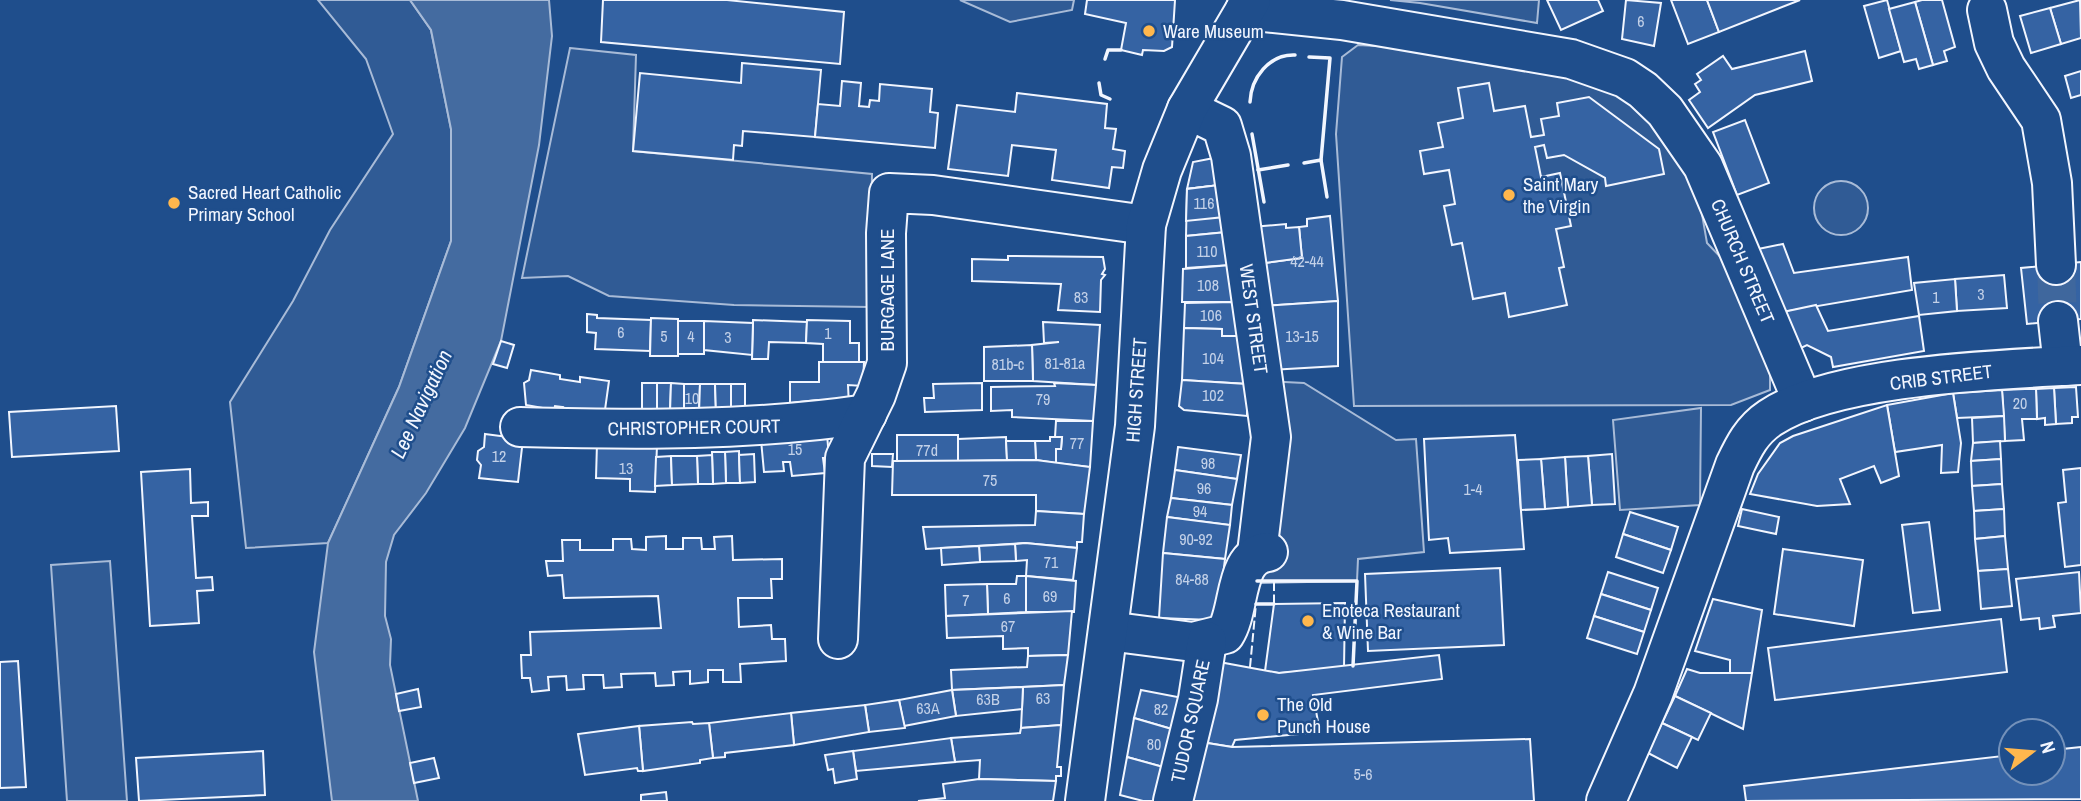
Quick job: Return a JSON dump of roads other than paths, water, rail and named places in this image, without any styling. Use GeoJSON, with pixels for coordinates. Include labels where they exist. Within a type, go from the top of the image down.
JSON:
{"type":"FeatureCollection","features":[{"type":"Feature","properties":{"kind":"street","name":"HIGH STREET"},"geometry":{"type":"LineString","coordinates":[[1085,801],[1135,426],[1146,225],[1162,170],[1187,109],[1248,5]]}},
{"type":"Feature","properties":{"kind":"street","name":"CHURCH STREET"},"geometry":{"type":"LineString","coordinates":[[1248,5],[1571,59],[1625,78],[1643,90],[1665,111],[1703,166],[1803,402]]}},
{"type":"Feature","properties":{"kind":"street"},"geometry":{"type":"LineString","coordinates":[[1987,10],[1994,43],[2006,68],[2041,120],[2052,183],[2056,265]]}},
{"type":"Feature","properties":{"kind":"street","name":"WEST STREET"},"geometry":{"type":"LineString","coordinates":[[1187,109],[1222,126],[1231,156],[1271,437],[1262,552],[1244,569],[1232,623],[1225,634],[1207,641]]}},
{"type":"Feature","properties":{"kind":"street","name":"BURGAGE LANE"},"geometry":{"type":"LineString","coordinates":[[838,639],[845,458],[867,414],[887,363],[886,233],[889,193],[933,195],[1146,225]]}},
{"type":"Feature","properties":{"kind":"street"},"geometry":{"type":"LineString","coordinates":[[2058,321],[2072,365]]}},
{"type":"Feature","properties":{"kind":"street","name":"CRIB STREET"},"geometry":{"type":"LineString","coordinates":[[1803,402],[1897,381],[1991,370],[2072,365]]}},
{"type":"Feature","properties":{"kind":"street"},"geometry":{"type":"LineString","coordinates":[[1606,801],[1653,694],[1747,439],[1770,418],[1803,402]]}},
{"type":"Feature","properties":{"kind":"street","name":"CHRISTOPHER COURT"},"geometry":{"type":"LineString","coordinates":[[520,427],[650,430],[791,426],[867,414]]}},
{"type":"Feature","properties":{"kind":"street"},"geometry":{"type":"LineString","coordinates":[[1108,631],[1169,640],[1207,641]]}},
{"type":"Feature","properties":{"kind":"street","name":"TUDOR SQUARE"},"geometry":{"type":"LineString","coordinates":[[1172,801],[1198,699],[1207,641]]}},
{"type":"Feature","properties":{"kind":"water","name":"Lee Navigation"},"geometry":{"type":"Polygon","coordinates":[[[410,0],[549,0],[552,36],[539,145],[501,341],[465,428],[426,493],[394,535],[386,562],[385,616],[391,639],[390,665],[418,801],[332,801],[314,652],[328,543],[399,387],[451,241],[451,129],[431,30],[410,0]]]}},
{"type":"Feature","properties":{"kind":"tunnel"},"geometry":{"type":"LineString","coordinates":[[2056,265],[2058,321]]}},
{"type":"Feature","properties":{"kind":"place","name":"Ware Museum"},"geometry":{"type":"Point","coordinates":[1149,31]}},
{"type":"Feature","properties":{"kind":"place","name":"Saint Mary the Virgin"},"geometry":{"type":"Point","coordinates":[1509,195]}},
{"type":"Feature","properties":{"kind":"place","name":"Sacred Heart Catholic Primary School"},"geometry":{"type":"Point","coordinates":[174,203]}},
{"type":"Feature","properties":{"kind":"place","name":"Enoteca Restaurant & Wine Bar"},"geometry":{"type":"Point","coordinates":[1308,621]}},
{"type":"Feature","properties":{"kind":"place","name":"The Old Punch House"},"geometry":{"type":"Point","coordinates":[1263,715]}}]}
